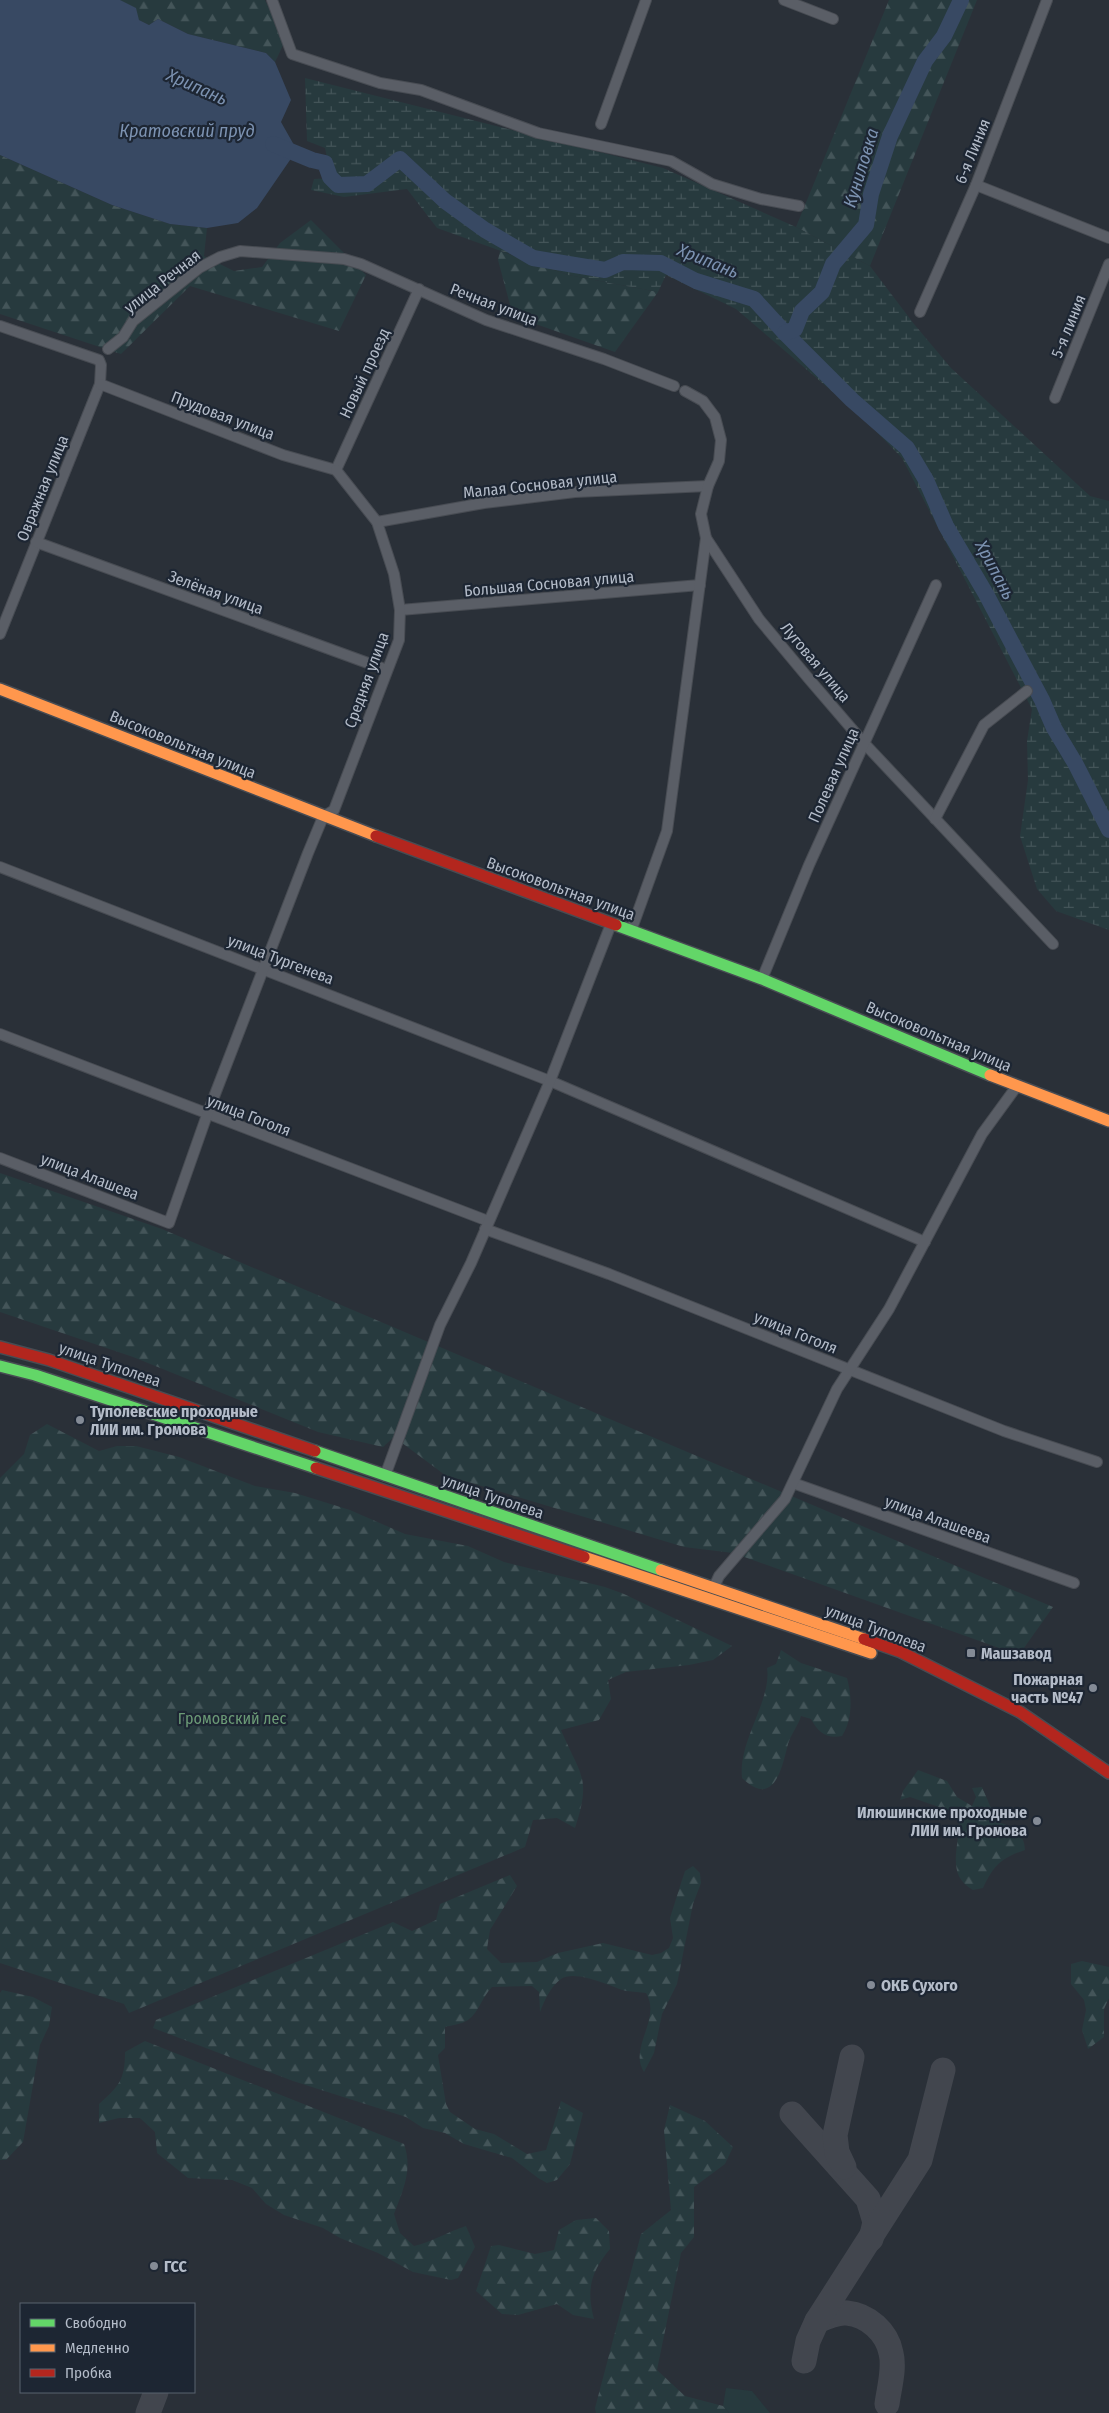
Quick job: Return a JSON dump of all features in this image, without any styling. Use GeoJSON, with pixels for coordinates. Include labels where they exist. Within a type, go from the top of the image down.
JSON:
{"type":"FeatureCollection","features":[{"type":"Feature","properties":{"kind":"main road","name":"Высоковольтная улица"},"geometry":{"type":"LineString","coordinates":[[0,689],[323,817],[762,979],[1016,1086],[1109,1121]]}},
{"type":"Feature","properties":{"kind":"main road","name":"улица Туполева"},"geometry":{"type":"LineString","coordinates":[[0,1347],[49,1360],[901,1652],[972,1686],[1050,1731],[1109,1773]]}},
{"type":"Feature","properties":{"kind":"main road","name":"улица Туполева"},"geometry":{"type":"LineString","coordinates":[[0,1366],[35,1375],[972,1686]]}},
{"type":"Feature","properties":{"kind":"street"},"geometry":{"type":"LineString","coordinates":[[272,0],[292,54],[380,84],[421,90],[538,133],[671,161],[712,184],[761,199],[798,206]]}},
{"type":"Feature","properties":{"kind":"street"},"geometry":{"type":"LineString","coordinates":[[601,124],[646,0]]}},
{"type":"Feature","properties":{"kind":"street"},"geometry":{"type":"LineString","coordinates":[[784,0],[833,19]]}},
{"type":"Feature","properties":{"kind":"street","name":"6-я Линия"},"geometry":{"type":"LineString","coordinates":[[920,312],[976,185],[1047,0]]}},
{"type":"Feature","properties":{"kind":"street"},"geometry":{"type":"LineString","coordinates":[[976,185],[1109,238]]}},
{"type":"Feature","properties":{"kind":"street","name":"улица Речная"},"geometry":{"type":"LineString","coordinates":[[108,349],[123,337],[133,321],[199,268],[220,257],[240,251],[303,256]]}},
{"type":"Feature","properties":{"kind":"street","name":"Речная улица"},"geometry":{"type":"LineString","coordinates":[[303,256],[344,259],[419,289],[486,320],[604,359],[674,386]]}},
{"type":"Feature","properties":{"kind":"street","name":"5-я линия"},"geometry":{"type":"LineString","coordinates":[[1055,398],[1109,264]]}},
{"type":"Feature","properties":{"kind":"street","name":"Новый проезд"},"geometry":{"type":"LineString","coordinates":[[336,470],[419,289]]}},
{"type":"Feature","properties":{"kind":"street","name":"Овражная улица"},"geometry":{"type":"LineString","coordinates":[[0,326],[99,360],[101,365],[100,384],[0,634]]}},
{"type":"Feature","properties":{"kind":"street","name":"Прудовая улица"},"geometry":{"type":"LineString","coordinates":[[100,384],[283,455],[336,470]]}},
{"type":"Feature","properties":{"kind":"street"},"geometry":{"type":"LineString","coordinates":[[631,931],[667,831],[706,538],[701,514],[708,486],[719,461],[722,440],[715,417],[704,401],[685,391]]}},
{"type":"Feature","properties":{"kind":"street","name":"Средняя улица"},"geometry":{"type":"LineString","coordinates":[[168,1223],[207,1115],[323,817],[334,810],[399,640],[400,610],[394,574],[377,522],[336,470]]}},
{"type":"Feature","properties":{"kind":"street","name":"Малая Сосновая улица"},"geometry":{"type":"LineString","coordinates":[[377,522],[484,503],[575,492],[708,486]]}},
{"type":"Feature","properties":{"kind":"street","name":"Луговая улица"},"geometry":{"type":"LineString","coordinates":[[706,538],[759,618],[864,742],[1053,944]]}},
{"type":"Feature","properties":{"kind":"street","name":"Зелёная улица"},"geometry":{"type":"LineString","coordinates":[[36,542],[387,670]]}},
{"type":"Feature","properties":{"kind":"street","name":"Большая Сосновая улица"},"geometry":{"type":"LineString","coordinates":[[400,610],[700,585]]}},
{"type":"Feature","properties":{"kind":"street","name":"Полевая улица"},"geometry":{"type":"LineString","coordinates":[[762,979],[809,865],[936,585]]}},
{"type":"Feature","properties":{"kind":"street"},"geometry":{"type":"LineString","coordinates":[[935,818],[984,725],[1028,690]]}},
{"type":"Feature","properties":{"kind":"street","name":"улица Тургенева"},"geometry":{"type":"LineString","coordinates":[[0,867],[550,1081],[925,1242]]}},
{"type":"Feature","properties":{"kind":"street"},"geometry":{"type":"LineString","coordinates":[[385,1476],[440,1326],[487,1225],[550,1081],[611,924]]}},
{"type":"Feature","properties":{"kind":"street","name":"улица Гоголя"},"geometry":{"type":"LineString","coordinates":[[0,1034],[1004,1431],[1097,1462]]}},
{"type":"Feature","properties":{"kind":"street"},"geometry":{"type":"LineString","coordinates":[[714,1587],[719,1576],[785,1498],[848,1369],[889,1309],[982,1134],[1016,1086]]}},
{"type":"Feature","properties":{"kind":"street","name":"улица Алашева"},"geometry":{"type":"LineString","coordinates":[[0,1158],[168,1223]]}},
{"type":"Feature","properties":{"kind":"street","name":"улица Алашеева"},"geometry":{"type":"LineString","coordinates":[[793,1483],[1074,1583]]}},
{"type":"Feature","properties":{"kind":"green space"},"geometry":{"type":"Polygon","coordinates":[[[120,0],[265,0],[285,41],[275,62],[266,53],[188,34],[158,19],[149,25],[139,20],[120,0]]]}},
{"type":"Feature","properties":{"kind":"green space"},"geometry":{"type":"Polygon","coordinates":[[[889,0],[977,0],[870,266],[796,227],[889,0]]]}},
{"type":"Feature","properties":{"kind":"green space"},"geometry":{"type":"Polygon","coordinates":[[[305,78],[663,168],[796,227],[870,266],[914,324],[951,368],[1090,496],[1109,501],[1109,930],[1056,911],[1037,889],[1020,836],[1028,780],[1027,741],[1032,709],[902,458],[863,418],[736,309],[666,275],[658,292],[568,275],[437,228],[407,189],[344,197],[311,190],[314,179],[331,178],[325,148],[307,141],[305,78]]]}},
{"type":"Feature","properties":{"kind":"green space"},"geometry":{"type":"Polygon","coordinates":[[[0,155],[112,205],[170,224],[207,228],[204,256],[234,271],[262,267],[280,243],[311,220],[366,275],[339,331],[190,286],[121,354],[0,314],[0,155]]]}},
{"type":"Feature","properties":{"kind":"green space"},"geometry":{"type":"Polygon","coordinates":[[[500,251],[568,275],[658,292],[615,352],[513,316],[498,260],[500,251]]]}},
{"type":"Feature","properties":{"kind":"green space"},"geometry":{"type":"Polygon","coordinates":[[[0,1173],[162,1229],[1053,1607],[1019,1655],[733,1553],[684,1547],[445,1475],[394,1437],[383,1447],[318,1432],[133,1357],[0,1312],[0,1173]]]}},
{"type":"Feature","properties":{"kind":"green space","name":"Громовский лес"},"geometry":{"type":"Polygon","coordinates":[[[47,1424],[99,1451],[117,1446],[136,1446],[179,1457],[255,1486],[295,1493],[350,1510],[405,1534],[468,1546],[504,1562],[605,1587],[624,1594],[732,1646],[713,1660],[689,1665],[626,1672],[608,1680],[611,1699],[599,1720],[561,1730],[582,1777],[583,1798],[575,1828],[557,1818],[533,1820],[525,1847],[129,2013],[124,2004],[0,1963],[0,1478],[24,1454],[30,1435],[47,1424]]]}},
{"type":"Feature","properties":{"kind":"green space"},"geometry":{"type":"Polygon","coordinates":[[[781,1650],[801,1663],[847,1678],[851,1700],[850,1715],[842,1736],[836,1737],[823,1734],[811,1719],[801,1716],[789,1740],[783,1764],[775,1782],[769,1787],[762,1789],[753,1786],[742,1778],[742,1764],[749,1735],[765,1693],[767,1668],[776,1664],[781,1650]]]}},
{"type":"Feature","properties":{"kind":"green space"},"geometry":{"type":"Polygon","coordinates":[[[918,1770],[947,1781],[957,1797],[972,1806],[976,1797],[972,1788],[982,1787],[997,1822],[1013,1828],[1020,1834],[1025,1850],[999,1863],[983,1888],[973,1890],[964,1883],[956,1866],[959,1814],[910,1797],[900,1800],[903,1791],[918,1770]]]}},
{"type":"Feature","properties":{"kind":"green space"},"geometry":{"type":"Polygon","coordinates":[[[693,1866],[700,1873],[701,1883],[693,1904],[677,1984],[662,2014],[654,2053],[644,2072],[640,2063],[640,2053],[650,2013],[650,2003],[646,1993],[626,1991],[584,1977],[567,1976],[557,1982],[540,2012],[539,1992],[532,1986],[492,1987],[472,2017],[445,2027],[445,2048],[438,2055],[446,2104],[450,2112],[475,2129],[494,2134],[527,2154],[546,2150],[561,2101],[583,2113],[570,2164],[557,2180],[547,2183],[512,2158],[464,2144],[445,2133],[423,2128],[406,2117],[293,2081],[153,2028],[156,2020],[393,1922],[412,1931],[436,1920],[440,1904],[510,1875],[517,1886],[490,1930],[487,1949],[501,1963],[537,1962],[558,1953],[603,1943],[652,1955],[661,1953],[669,1948],[673,1938],[670,1918],[685,1871],[693,1866]]]}},
{"type":"Feature","properties":{"kind":"green space"},"geometry":{"type":"Polygon","coordinates":[[[1082,1961],[1109,1967],[1109,1998],[1104,2009],[1104,2037],[1088,2049],[1082,2030],[1086,2010],[1084,2000],[1071,1984],[1071,1964],[1082,1961]]]}},
{"type":"Feature","properties":{"kind":"green space"},"geometry":{"type":"Polygon","coordinates":[[[2,1990],[33,1997],[52,2007],[49,2026],[40,2045],[23,2142],[6,2160],[0,2160],[0,1993],[2,1990]]]}},
{"type":"Feature","properties":{"kind":"green space"},"geometry":{"type":"Polygon","coordinates":[[[145,2041],[404,2144],[407,2153],[406,2180],[394,2214],[400,2233],[414,2246],[466,2226],[475,2247],[458,2278],[451,2280],[413,2272],[378,2253],[340,2238],[323,2228],[284,2215],[266,2204],[252,2188],[232,2180],[188,2178],[157,2153],[155,2132],[140,2118],[119,2118],[99,2123],[99,2104],[120,2082],[124,2069],[125,2052],[145,2041]]]}},
{"type":"Feature","properties":{"kind":"green space"},"geometry":{"type":"Polygon","coordinates":[[[670,2105],[705,2121],[733,2147],[725,2164],[694,2187],[694,2237],[681,2253],[657,2370],[685,2396],[723,2406],[729,2413],[596,2413],[595,2408],[641,2234],[671,2210],[664,2130],[670,2105]]]}},
{"type":"Feature","properties":{"kind":"green space"},"geometry":{"type":"Polygon","coordinates":[[[596,2218],[609,2231],[610,2249],[598,2265],[592,2281],[590,2299],[594,2319],[573,2315],[557,2304],[518,2315],[502,2314],[476,2291],[491,2246],[499,2245],[535,2254],[554,2250],[559,2230],[576,2220],[596,2218]]]}},
{"type":"Feature","properties":{"kind":"green space"},"geometry":{"type":"Polygon","coordinates":[[[726,2388],[752,2391],[770,2413],[729,2413],[723,2406],[726,2388]]]}},
{"type":"Feature","properties":{"kind":"water","name":"Кратовский пруд"},"geometry":{"type":"Polygon","coordinates":[[[0,0],[120,0],[136,8],[139,20],[149,25],[158,19],[188,34],[266,53],[275,62],[291,100],[281,122],[294,145],[290,160],[257,208],[238,223],[207,228],[170,224],[112,205],[0,155],[0,0]]]}},
{"type":"Feature","properties":{"kind":"waterway","name":"Куниловка"},"geometry":{"type":"LineString","coordinates":[[785,333],[795,329],[802,311],[822,292],[833,264],[866,225],[871,194],[890,136],[925,61],[944,36],[961,0]]}},
{"type":"Feature","properties":{"kind":"waterway","name":"Хрипань"},"geometry":{"type":"LineString","coordinates":[[273,144],[312,160],[325,163],[330,177],[338,185],[367,184],[400,159],[445,201],[485,230],[533,258],[605,270],[623,262],[661,263],[696,281],[754,299],[852,400],[907,448],[926,480],[946,526],[986,594],[1042,700],[1054,728],[1075,763],[1109,830]]}},
{"type":"Feature","properties":{"kind":"taxiway"},"geometry":{"type":"LineString","coordinates":[[844,2167],[837,2152],[835,2135],[852,2057]]}},
{"type":"Feature","properties":{"kind":"taxiway"},"geometry":{"type":"LineString","coordinates":[[804,2361],[808,2341],[817,2321],[920,2160],[943,2070]]}},
{"type":"Feature","properties":{"kind":"taxiway"},"geometry":{"type":"LineString","coordinates":[[792,2114],[868,2199],[875,2222],[871,2239]]}},
{"type":"Feature","properties":{"kind":"taxiway"},"geometry":{"type":"LineString","coordinates":[[817,2321],[835,2314],[855,2314],[869,2321],[881,2332],[889,2345],[892,2359],[887,2404]]}},
{"type":"Feature","properties":{"kind":"taxiway"},"geometry":{"type":"LineString","coordinates":[[148,2413],[156,2393]]}},
{"type":"Feature","properties":{"kind":"traffic: fast"},"geometry":{"type":"LineString","coordinates":[[616,925],[762,979],[990,1075]]}},
{"type":"Feature","properties":{"kind":"traffic: fast"},"geometry":{"type":"LineString","coordinates":[[0,1366],[35,1375],[316,1468]]}},
{"type":"Feature","properties":{"kind":"traffic: fast"},"geometry":{"type":"LineString","coordinates":[[315,1451],[661,1570]]}},
{"type":"Feature","properties":{"kind":"traffic: slow"},"geometry":{"type":"LineString","coordinates":[[0,689],[376,836]]}},
{"type":"Feature","properties":{"kind":"traffic: slow"},"geometry":{"type":"LineString","coordinates":[[990,1075],[1109,1121]]}},
{"type":"Feature","properties":{"kind":"traffic: slow"},"geometry":{"type":"LineString","coordinates":[[584,1557],[871,1653]]}},
{"type":"Feature","properties":{"kind":"traffic: slow"},"geometry":{"type":"LineString","coordinates":[[661,1570],[864,1639]]}},
{"type":"Feature","properties":{"kind":"traffic: jam"},"geometry":{"type":"LineString","coordinates":[[376,836],[616,925]]}},
{"type":"Feature","properties":{"kind":"traffic: jam"},"geometry":{"type":"LineString","coordinates":[[0,1347],[49,1360],[315,1451]]}},
{"type":"Feature","properties":{"kind":"traffic: jam"},"geometry":{"type":"LineString","coordinates":[[316,1468],[584,1557]]}},
{"type":"Feature","properties":{"kind":"traffic: jam"},"geometry":{"type":"LineString","coordinates":[[864,1639],[901,1652],[1020,1712],[1109,1773]]}},
{"type":"Feature","properties":{"kind":"place","name":"Туполевские проходные ЛИИ им. Громова"},"geometry":{"type":"Point","coordinates":[80,1420]}},
{"type":"Feature","properties":{"kind":"place","name":"Машзавод"},"geometry":{"type":"Point","coordinates":[971,1653]}},
{"type":"Feature","properties":{"kind":"place","name":"Пожарная часть №47"},"geometry":{"type":"Point","coordinates":[1093,1688]}},
{"type":"Feature","properties":{"kind":"place","name":"Илюшинские проходные ЛИИ им. Громова"},"geometry":{"type":"Point","coordinates":[1037,1821]}},
{"type":"Feature","properties":{"kind":"place","name":"ОКБ Сухого"},"geometry":{"type":"Point","coordinates":[871,1985]}},
{"type":"Feature","properties":{"kind":"place","name":"ГСС"},"geometry":{"type":"Point","coordinates":[154,2266]}}]}
